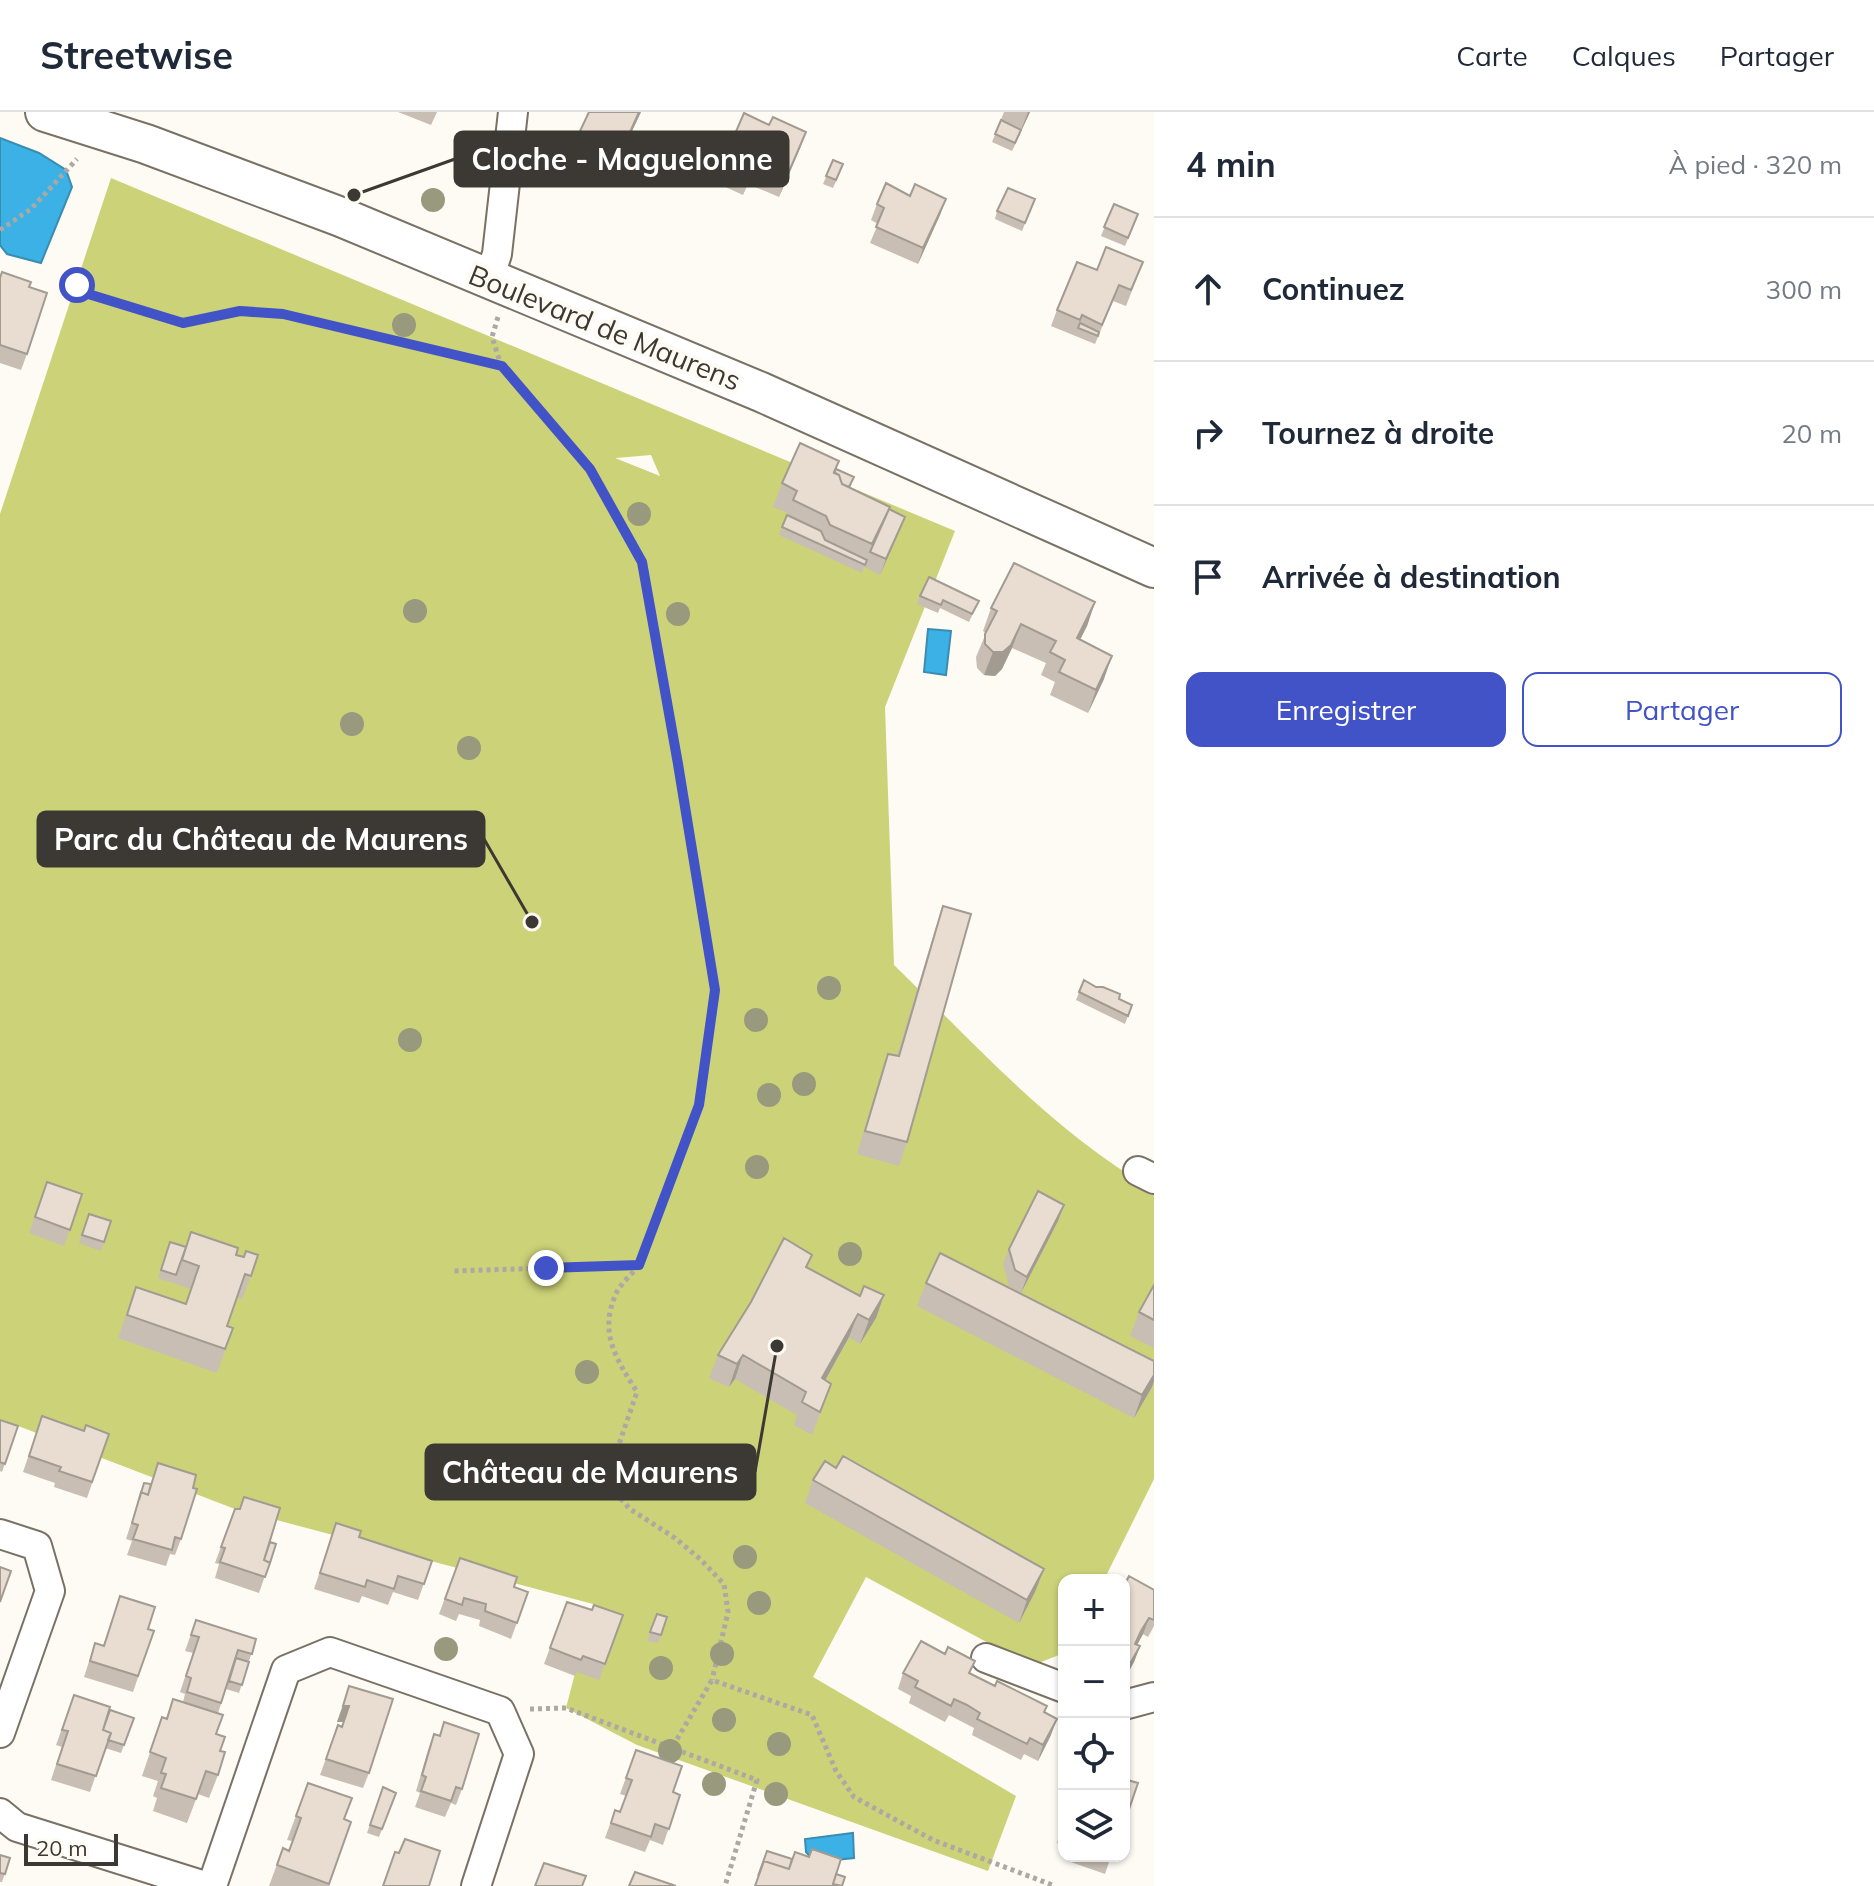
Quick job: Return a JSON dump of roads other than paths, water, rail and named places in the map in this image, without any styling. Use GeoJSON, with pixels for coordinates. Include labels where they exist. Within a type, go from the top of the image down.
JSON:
{"type":"FeatureCollection","features":[{"type":"Feature","properties":{"kind":"street","name":"Boulevard de Maurens"},"geometry":{"type":"LineString","coordinates":[[45,112],[341,217],[761,392],[1154,568]]}},
{"type":"Feature","properties":{"kind":"street"},"geometry":{"type":"LineString","coordinates":[[489,279],[497,254],[513,112]]}},
{"type":"Feature","properties":{"kind":"street"},"geometry":{"type":"LineString","coordinates":[[0,1534],[37,1546],[50,1591],[0,1733]]}},
{"type":"Feature","properties":{"kind":"street"},"geometry":{"type":"LineString","coordinates":[[212,1886],[286,1670],[330,1652],[500,1711],[519,1754],[476,1886]]}},
{"type":"Feature","properties":{"kind":"street"},"geometry":{"type":"LineString","coordinates":[[986,1658],[1058,1686]]}},
{"type":"Feature","properties":{"kind":"street"},"geometry":{"type":"LineString","coordinates":[[1130,1703],[1154,1697]]}},
{"type":"Feature","properties":{"kind":"street"},"geometry":{"type":"LineString","coordinates":[[0,1813],[17,1827],[205,1886]]}},
{"type":"Feature","properties":{"kind":"water"},"geometry":{"type":"Polygon","coordinates":[[[0,138],[39,153],[66,170],[72,187],[41,263],[7,254],[0,245],[0,138]]]}},
{"type":"Feature","properties":{"kind":"water"},"geometry":{"type":"Polygon","coordinates":[[[928,629],[951,631],[946,675],[924,672],[928,629]]]}},
{"type":"Feature","properties":{"kind":"water"},"geometry":{"type":"Polygon","coordinates":[[[853,1833],[854,1858],[815,1862],[806,1852],[805,1839],[853,1833]]]}},
{"type":"Feature","properties":{"kind":"place","name":"Cloche - Maguelonne"},"geometry":{"type":"Point","coordinates":[354,195]}},
{"type":"Feature","properties":{"kind":"place","name":"Parc du Château de Maurens"},"geometry":{"type":"Point","coordinates":[532,922]}},
{"type":"Feature","properties":{"kind":"place","name":"Château de Maurens"},"geometry":{"type":"Point","coordinates":[777,1346]}}]}
